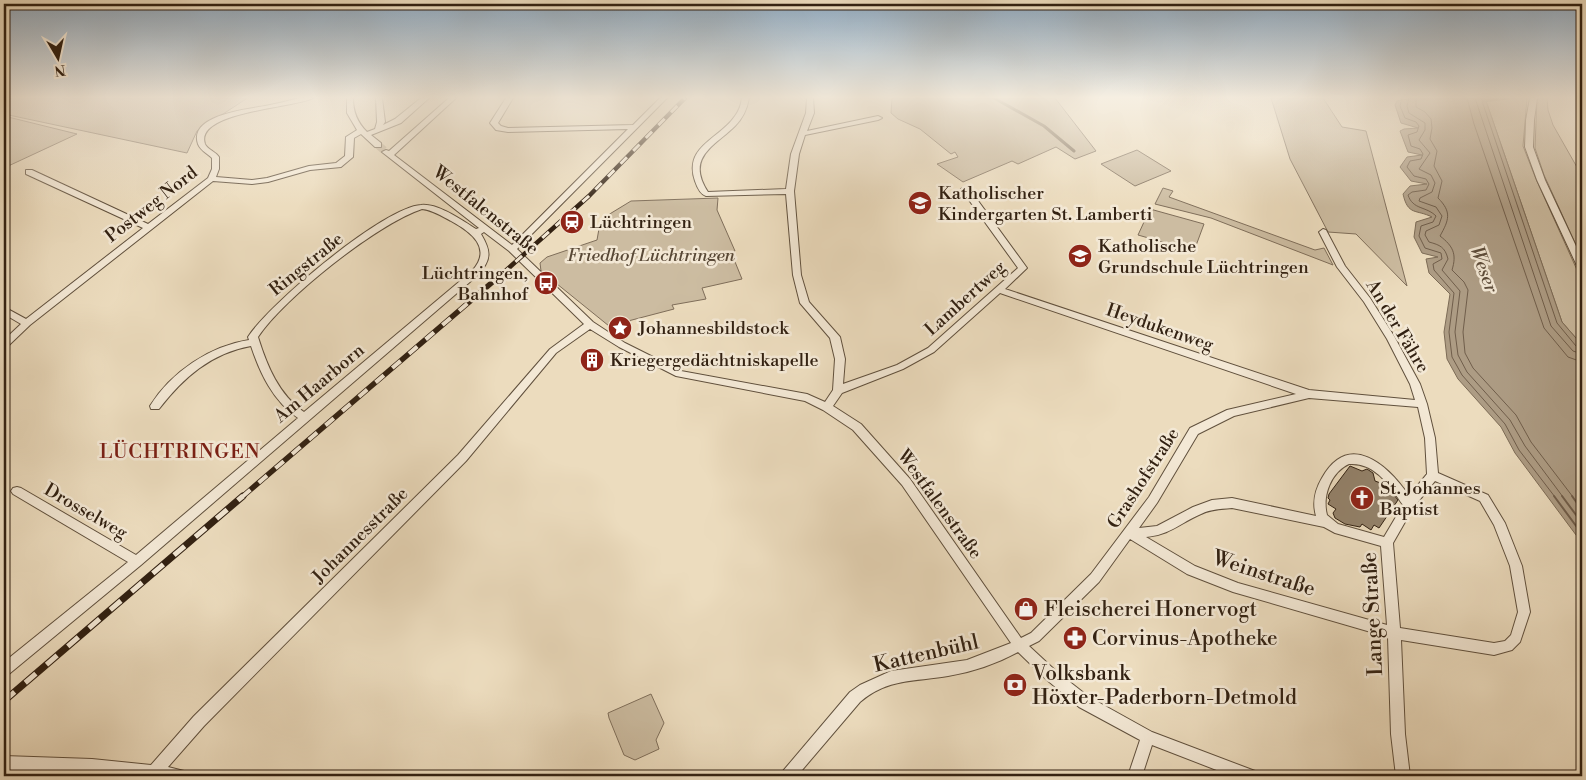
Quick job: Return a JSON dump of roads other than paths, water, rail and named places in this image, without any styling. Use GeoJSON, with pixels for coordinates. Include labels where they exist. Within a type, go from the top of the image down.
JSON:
{"type":"FeatureCollection","features":[{"type":"Feature","properties":{"kind":"street","name":"Postweg Nord"},"geometry":{"type":"LineString","coordinates":[[4,346],[27,322],[211,179],[218,166],[212,152],[205,149],[202,144],[201,138],[203,134]]}},
{"type":"Feature","properties":{"kind":"street"},"geometry":{"type":"LineString","coordinates":[[211,179],[252,182],[268,180],[309,168],[338,165],[349,157],[348,141],[350,138],[359,134]]}},
{"type":"Feature","properties":{"kind":"street"},"geometry":{"type":"LineString","coordinates":[[365,134],[378,145]]}},
{"type":"Feature","properties":{"kind":"street","name":"Westfalenstraße"},"geometry":{"type":"LineString","coordinates":[[410,134],[387,154],[480,231],[512,248],[590,324],[634,352],[678,374],[806,398],[827,407],[857,427],[906,482],[1020,646],[1084,702],[1148,737],[1250,776]]}},
{"type":"Feature","properties":{"kind":"street"},"geometry":{"type":"LineString","coordinates":[[512,248],[627,134]]}},
{"type":"Feature","properties":{"kind":"street"},"geometry":{"type":"LineString","coordinates":[[721,134],[699,155],[697,169],[700,187],[706,194],[790,191]]}},
{"type":"Feature","properties":{"kind":"street"},"geometry":{"type":"LineString","coordinates":[[802,134],[795,154],[790,191],[797,275],[805,303],[835,337],[840,359],[838,390],[827,407]]}},
{"type":"Feature","properties":{"kind":"street"},"geometry":{"type":"LineString","coordinates":[[1529,134],[1529,148],[1541,180],[1582,268]]}},
{"type":"Feature","properties":{"kind":"street"},"geometry":{"type":"LineString","coordinates":[[29,172],[147,227]]}},
{"type":"Feature","properties":{"kind":"street","name":"Lambertweg"},"geometry":{"type":"LineString","coordinates":[[838,390],[900,367],[931,350],[1023,268],[965,189]]}},
{"type":"Feature","properties":{"kind":"street","name":"Ringstraße"},"geometry":{"type":"LineString","coordinates":[[254,342],[254,333],[264,320],[320,272],[395,217],[411,209],[424,207],[480,231]]}},
{"type":"Feature","properties":{"kind":"street","name":"Am Haarborn"},"geometry":{"type":"LineString","coordinates":[[4,670],[137,561],[484,264],[485,251],[480,231]]}},
{"type":"Feature","properties":{"kind":"street","name":"An der Fähre"},"geometry":{"type":"LineString","coordinates":[[1323,232],[1341,267],[1367,300],[1391,338],[1416,384],[1422,404]]}},
{"type":"Feature","properties":{"kind":"street","name":"Heydukenweg"},"geometry":{"type":"LineString","coordinates":[[1000,290],[1309,394]]}},
{"type":"Feature","properties":{"kind":"street"},"geometry":{"type":"LineString","coordinates":[[4,310],[27,322]]}},
{"type":"Feature","properties":{"kind":"street","name":"Johannesstraße"},"geometry":{"type":"LineString","coordinates":[[154,772],[199,721],[462,458],[552,351],[590,324]]}},
{"type":"Feature","properties":{"kind":"street"},"geometry":{"type":"LineString","coordinates":[[155,406],[167,391],[212,354],[229,347],[254,342],[261,362],[281,395],[292,409],[305,418]]}},
{"type":"Feature","properties":{"kind":"street","name":"Grashofstraße"},"geometry":{"type":"LineString","coordinates":[[1020,646],[1035,637],[1095,578],[1153,500],[1194,431],[1231,413],[1309,394],[1422,404]]}},
{"type":"Feature","properties":{"kind":"street"},"geometry":{"type":"LineString","coordinates":[[1394,632],[1494,649],[1508,646],[1516,638],[1524,612],[1516,566],[1492,508],[1484,498],[1433,475],[1430,438],[1422,404]]}},
{"type":"Feature","properties":{"kind":"street"},"geometry":{"type":"LineString","coordinates":[[1387,543],[1335,528],[1328,523],[1320,515],[1319,498],[1324,483],[1331,473],[1347,460],[1361,460],[1376,466],[1390,480],[1409,506]]}},
{"type":"Feature","properties":{"kind":"street","name":"Lange Straße"},"geometry":{"type":"LineString","coordinates":[[1403,776],[1398,734],[1394,632],[1387,543],[1409,506],[1433,475]]}},
{"type":"Feature","properties":{"kind":"street","name":"Drosselweg"},"geometry":{"type":"LineString","coordinates":[[17,491],[137,561]]}},
{"type":"Feature","properties":{"kind":"street"},"geometry":{"type":"LineString","coordinates":[[1130,533],[1159,531],[1212,504],[1232,503],[1328,523]]}},
{"type":"Feature","properties":{"kind":"street","name":"Weinstraße"},"geometry":{"type":"LineString","coordinates":[[1130,533],[1191,570],[1237,588],[1394,632]]}},
{"type":"Feature","properties":{"kind":"street","name":"Kattenbühl"},"geometry":{"type":"LineString","coordinates":[[788,776],[855,697],[866,688],[891,677],[967,666],[1020,646]]}},
{"type":"Feature","properties":{"kind":"street"},"geometry":{"type":"LineString","coordinates":[[1135,776],[1148,737]]}},
{"type":"Feature","properties":{"kind":"street"},"geometry":{"type":"LineString","coordinates":[[4,763],[47,763],[154,772],[179,776]]}},
{"type":"Feature","properties":{"kind":"water","name":"Weser"},"geometry":{"type":"Polygon","coordinates":[[[1401,134],[1498,134],[1562,322],[1582,345],[1582,543],[1515,453],[1501,427],[1458,379],[1447,359],[1444,332],[1450,294],[1429,273],[1426,259],[1438,257],[1422,253],[1414,237],[1416,222],[1432,217],[1413,211],[1407,206],[1405,201],[1403,194],[1410,186],[1427,184],[1411,181],[1400,167],[1407,157],[1422,155],[1408,152],[1401,134]]]}},
{"type":"Feature","properties":{"kind":"waterway"},"geometry":{"type":"LineString","coordinates":[[1054,134],[1074,151]]}},
{"type":"Feature","properties":{"kind":"tunnel"},"geometry":{"type":"LineString","coordinates":[[378,145],[386,152]]}},
{"type":"Feature","properties":{"kind":"railway"},"geometry":{"type":"LineString","coordinates":[[502,274],[589,196],[649,134]]}},
{"type":"Feature","properties":{"kind":"railway"},"geometry":{"type":"LineString","coordinates":[[242,497],[503,273]]}},
{"type":"Feature","properties":{"kind":"railway"},"geometry":{"type":"LineString","coordinates":[[4,701],[243,496]]}},
{"type":"Feature","properties":{"kind":"place","name":"Katholischer Kindergarten St. Lamberti"},"geometry":{"type":"Point","coordinates":[920,203]}},
{"type":"Feature","properties":{"kind":"place","name":"Lüchtringen"},"geometry":{"type":"Point","coordinates":[572,222]}},
{"type":"Feature","properties":{"kind":"place","name":"Katholische Grundschule Lüchtringen"},"geometry":{"type":"Point","coordinates":[1080,256]}},
{"type":"Feature","properties":{"kind":"place","name":"Lüchtringen, Bahnhof"},"geometry":{"type":"Point","coordinates":[546,283]}},
{"type":"Feature","properties":{"kind":"place","name":"Johannesbildstock"},"geometry":{"type":"Point","coordinates":[620,328]}},
{"type":"Feature","properties":{"kind":"place","name":"Kriegergedächtniskapelle"},"geometry":{"type":"Point","coordinates":[592,360]}},
{"type":"Feature","properties":{"kind":"place","name":"St. Johannes Baptist"},"geometry":{"type":"Point","coordinates":[1362,498]}},
{"type":"Feature","properties":{"kind":"place","name":"Fleischerei Honervogt"},"geometry":{"type":"Point","coordinates":[1026,609]}},
{"type":"Feature","properties":{"kind":"place","name":"Corvinus-Apotheke"},"geometry":{"type":"Point","coordinates":[1075,638]}},
{"type":"Feature","properties":{"kind":"place","name":"Volksbank Höxter-Paderborn-Detmold"},"geometry":{"type":"Point","coordinates":[1015,685]}},
{"type":"Feature","properties":{"kind":"district","name":"LÜCHTRINGEN"},"geometry":{"type":"Point","coordinates":[180,451]}},
{"type":"Feature","properties":{"kind":"park label","name":"Friedhof Lüchtringen"},"geometry":{"type":"Point","coordinates":[651,255]}}]}
